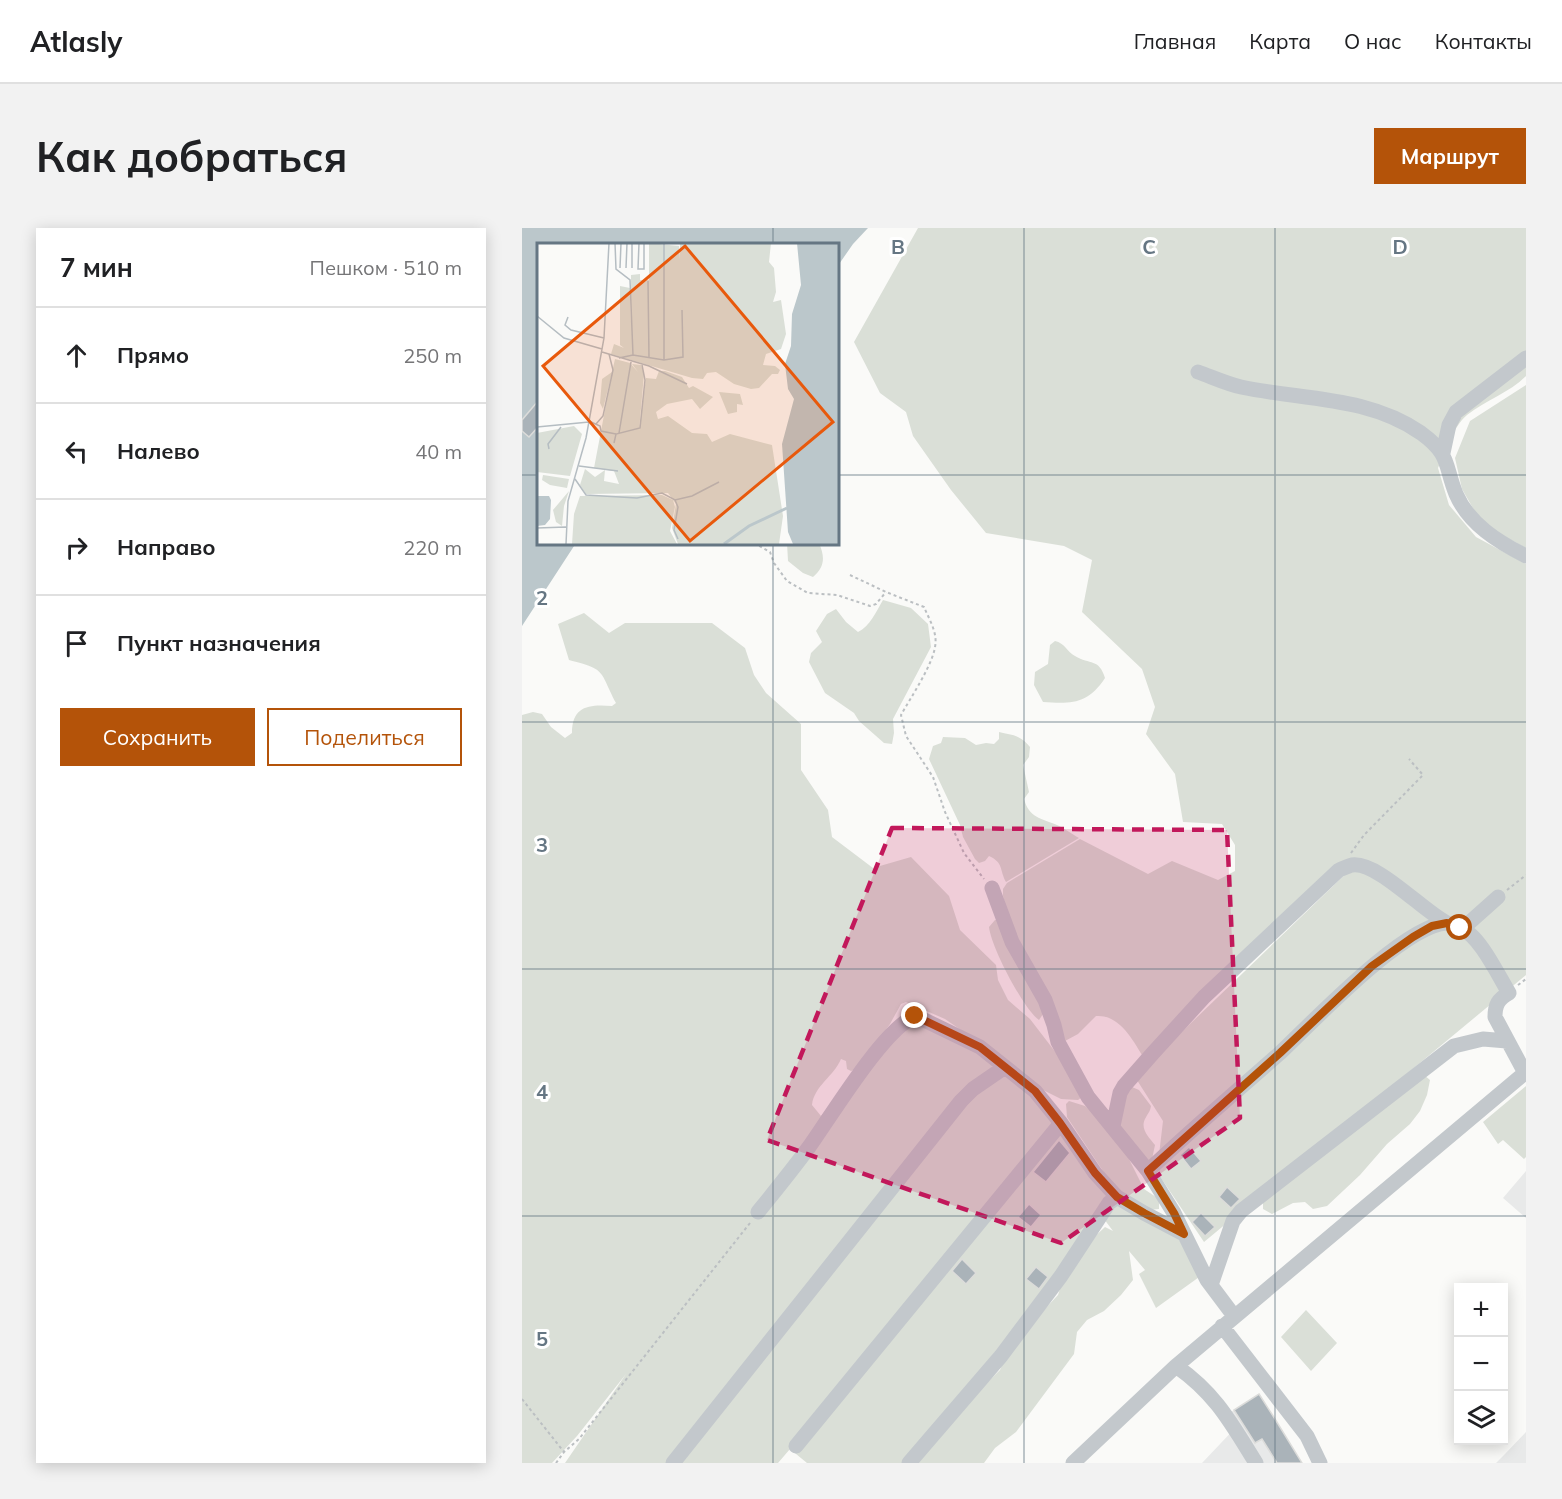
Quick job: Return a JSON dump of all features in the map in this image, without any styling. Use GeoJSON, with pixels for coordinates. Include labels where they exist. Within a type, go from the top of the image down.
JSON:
{"type":"FeatureCollection","features":[{"type":"Feature","properties":{"kind":"street"},"geometry":{"type":"LineString","coordinates":[[1526,358],[1456,412],[1449,425],[1443,453],[1456,495],[1474,522],[1490,535],[1526,556]]}},
{"type":"Feature","properties":{"kind":"street"},"geometry":{"type":"LineString","coordinates":[[1198,372],[1238,387],[1361,406],[1388,415],[1420,433],[1443,453]]}},
{"type":"Feature","properties":{"kind":"street"},"geometry":{"type":"LineString","coordinates":[[1073,1463],[1176,1366],[1228,1321],[1526,1073],[1495,1017],[1495,1007],[1500,998],[1509,993],[1493,964],[1467,930],[1454,926],[1388,879],[1366,868],[1353,865],[1339,870],[1204,997],[1124,1086],[1120,1093],[1113,1126]]}},
{"type":"Feature","properties":{"kind":"street"},"geometry":{"type":"LineString","coordinates":[[992,888],[1012,942],[1046,1000],[1058,1042],[1088,1097],[1148,1171],[1174,1213],[1228,1321],[1307,1436],[1320,1463]]}},
{"type":"Feature","properties":{"kind":"street"},"geometry":{"type":"LineString","coordinates":[[1148,1171],[1272,1060],[1372,966],[1432,926],[1454,926],[1470,922],[1498,897]]}},
{"type":"Feature","properties":{"kind":"street"},"geometry":{"type":"LineString","coordinates":[[758,1212],[809,1148],[882,1044],[915,1016],[980,1047],[1035,1091],[1095,1173],[1117,1197],[1184,1234]]}},
{"type":"Feature","properties":{"kind":"street"},"geometry":{"type":"LineString","coordinates":[[1211,1286],[1233,1221],[1250,1204],[1454,1046],[1483,1039],[1507,1041]]}},
{"type":"Feature","properties":{"kind":"street"},"geometry":{"type":"LineString","coordinates":[[673,1463],[961,1101],[1005,1067]]}},
{"type":"Feature","properties":{"kind":"street"},"geometry":{"type":"LineString","coordinates":[[796,1446],[1060,1123]]}},
{"type":"Feature","properties":{"kind":"street"},"geometry":{"type":"LineString","coordinates":[[909,1463],[1000,1356],[1061,1276],[1109,1203],[1117,1197]]}},
{"type":"Feature","properties":{"kind":"street"},"geometry":{"type":"LineString","coordinates":[[1176,1366],[1194,1378],[1219,1404],[1256,1463]]}},
{"type":"Feature","properties":{"kind":"path"},"geometry":{"type":"LineString","coordinates":[[756,544],[770,552],[774,563],[787,581],[808,592],[837,595],[870,606],[876,604],[886,592]]}},
{"type":"Feature","properties":{"kind":"path"},"geometry":{"type":"LineString","coordinates":[[850,575],[924,607],[934,628],[936,647],[925,673],[901,715],[906,736],[933,777],[945,812],[964,853],[992,888]]}},
{"type":"Feature","properties":{"kind":"path"},"geometry":{"type":"LineString","coordinates":[[1353,865],[1351,852],[1364,835],[1423,775],[1409,759]]}},
{"type":"Feature","properties":{"kind":"path"},"geometry":{"type":"LineString","coordinates":[[1498,897],[1526,875]]}},
{"type":"Feature","properties":{"kind":"path"},"geometry":{"type":"LineString","coordinates":[[556,1463],[564,1452],[579,1439],[758,1212]]}},
{"type":"Feature","properties":{"kind":"path"},"geometry":{"type":"LineString","coordinates":[[522,1399],[564,1452]]}},
{"type":"Feature","properties":{"kind":"highlighted area"},"geometry":{"type":"Polygon","coordinates":[[[892,828],[1227,830],[1240,1118],[1061,1243],[767,1140],[892,828]]]}},
{"type":"Feature","properties":{"kind":"shaded area"},"geometry":{"type":"Polygon","coordinates":[[[522,228],[868,228],[838,266],[838,243],[537,243],[537,544],[575,544],[522,626],[522,228]]]}},
{"type":"Feature","properties":{"kind":"shaded area"},"geometry":{"type":"Polygon","coordinates":[[[918,228],[1526,228],[1526,376],[1462,420],[1453,433],[1438,468],[1449,505],[1476,537],[1526,564],[1526,975],[1204,1242],[1157,1172],[1163,1121],[1135,1077],[1357,863],[1142,1055],[1123,1028],[1104,1016],[1096,1016],[1078,1034],[1065,1041],[1015,941],[1003,896],[1003,889],[1007,883],[1080,839],[1148,874],[1172,861],[1218,880],[1235,871],[1235,845],[1222,824],[1183,822],[1175,774],[1146,734],[1155,707],[1142,669],[1082,612],[1092,560],[1064,546],[986,533],[951,490],[913,436],[906,412],[880,393],[854,342],[918,228]]]}},
{"type":"Feature","properties":{"kind":"shaded area"},"geometry":{"type":"Polygon","coordinates":[[[1526,385],[1526,548],[1500,534],[1478,517],[1462,489],[1455,458],[1470,421],[1526,385]]]}},
{"type":"Feature","properties":{"kind":"shaded area"},"geometry":{"type":"Polygon","coordinates":[[[787,544],[819,544],[823,562],[813,577],[803,573],[788,561],[787,544]]]}},
{"type":"Feature","properties":{"kind":"shaded area"},"geometry":{"type":"Polygon","coordinates":[[[883,600],[911,608],[928,624],[931,647],[893,719],[892,744],[884,743],[859,721],[854,713],[825,693],[809,662],[811,653],[822,642],[816,631],[827,614],[836,609],[858,632],[869,622],[883,600]]]}},
{"type":"Feature","properties":{"kind":"shaded area"},"geometry":{"type":"Polygon","coordinates":[[[584,613],[609,633],[625,623],[712,623],[745,648],[754,675],[766,693],[801,724],[801,770],[828,810],[832,837],[873,868],[911,857],[949,896],[960,930],[996,965],[998,980],[1008,1000],[1030,1019],[1073,1075],[1082,1097],[1078,1100],[1061,1099],[1033,1085],[971,1037],[945,1019],[906,1002],[901,1004],[890,1024],[858,1068],[851,1071],[847,1069],[846,1061],[841,1059],[816,1092],[812,1105],[821,1116],[912,1005],[979,1044],[1034,1088],[1115,1191],[1174,1232],[1202,1275],[1156,1308],[1139,1274],[1145,1270],[1129,1251],[1133,1280],[1104,1311],[1087,1320],[1077,1332],[1074,1354],[1016,1432],[995,1448],[984,1463],[911,1463],[942,1427],[1000,1370],[1010,1346],[1058,1295],[1065,1273],[1091,1240],[1105,1227],[1113,1231],[1104,1219],[904,1463],[807,1463],[790,1449],[778,1463],[565,1463],[626,1374],[577,1436],[552,1463],[522,1463],[522,715],[533,712],[542,714],[551,727],[565,738],[572,733],[575,717],[583,709],[612,706],[616,703],[604,678],[596,669],[569,660],[558,624],[584,613]]]}},
{"type":"Feature","properties":{"kind":"shaded area"},"geometry":{"type":"Polygon","coordinates":[[[1055,641],[1080,659],[1097,665],[1103,672],[1105,678],[1099,687],[1086,698],[1063,703],[1043,702],[1034,685],[1035,672],[1048,664],[1050,645],[1055,641]]]}},
{"type":"Feature","properties":{"kind":"shaded area"},"geometry":{"type":"Polygon","coordinates":[[[999,732],[1020,738],[1030,747],[1029,757],[1023,765],[1029,792],[1024,799],[1032,814],[1060,826],[1079,838],[1006,882],[999,864],[994,859],[989,856],[985,861],[979,863],[975,859],[929,759],[933,746],[941,743],[943,737],[965,738],[976,745],[994,744],[999,739],[999,732]]]}},
{"type":"Feature","properties":{"kind":"shaded area"},"geometry":{"type":"Polygon","coordinates":[[[995,920],[999,920],[1045,1011],[1039,1020],[1025,1004],[1002,963],[989,927],[995,920]]]}},
{"type":"Feature","properties":{"kind":"shaded area"},"geometry":{"type":"Polygon","coordinates":[[[1424,1075],[1430,1080],[1420,1111],[1410,1124],[1387,1144],[1360,1175],[1327,1206],[1313,1209],[1305,1202],[1293,1203],[1272,1214],[1263,1209],[1263,1199],[1424,1075]]]}},
{"type":"Feature","properties":{"kind":"shaded area"},"geometry":{"type":"Polygon","coordinates":[[[1526,1086],[1526,1157],[1524,1159],[1503,1140],[1498,1144],[1483,1122],[1526,1086]]]}},
{"type":"Feature","properties":{"kind":"shaded area"},"geometry":{"type":"Polygon","coordinates":[[[1132,1087],[1139,1090],[1151,1106],[1144,1126],[1155,1145],[1151,1164],[1119,1126],[1124,1092],[1132,1087]]]}},
{"type":"Feature","properties":{"kind":"shaded area"},"geometry":{"type":"Polygon","coordinates":[[[1069,1101],[1085,1106],[1106,1123],[1121,1143],[1144,1189],[1159,1199],[1159,1209],[1149,1210],[1113,1186],[1067,1117],[1066,1104],[1069,1101]]]}},
{"type":"Feature","properties":{"kind":"shaded area"},"geometry":{"type":"Polygon","coordinates":[[[1526,1171],[1526,1218],[1503,1198],[1526,1171]]]}},
{"type":"Feature","properties":{"kind":"shaded area"},"geometry":{"type":"Polygon","coordinates":[[[1306,1310],[1337,1343],[1311,1371],[1281,1337],[1306,1310]]]}},
{"type":"Feature","properties":{"kind":"shaded area"},"geometry":{"type":"Polygon","coordinates":[[[1259,1394],[1302,1463],[1202,1463],[1239,1424],[1231,1412],[1259,1394]]]}},
{"type":"Feature","properties":{"kind":"shaded area"},"geometry":{"type":"Polygon","coordinates":[[[1526,1432],[1526,1463],[1496,1463],[1504,1455],[1526,1432]]]}},
{"type":"Feature","properties":{"kind":"building"},"geometry":{"type":"Polygon","coordinates":[[[537,402],[537,428],[529,437],[522,431],[522,420],[537,402]]]}},
{"type":"Feature","properties":{"kind":"building"},"geometry":{"type":"Polygon","coordinates":[[[1059,1140],[1070,1153],[1046,1182],[1033,1172],[1059,1140]]]}},
{"type":"Feature","properties":{"kind":"building"},"geometry":{"type":"Polygon","coordinates":[[[1189,1147],[1201,1161],[1191,1169],[1180,1155],[1189,1147]]]}},
{"type":"Feature","properties":{"kind":"building"},"geometry":{"type":"Polygon","coordinates":[[[1227,1187],[1240,1199],[1231,1208],[1219,1197],[1227,1187]]]}},
{"type":"Feature","properties":{"kind":"building"},"geometry":{"type":"Polygon","coordinates":[[[1029,1204],[1041,1215],[1031,1227],[1018,1217],[1029,1204]]]}},
{"type":"Feature","properties":{"kind":"building"},"geometry":{"type":"Polygon","coordinates":[[[1201,1213],[1215,1227],[1205,1236],[1192,1222],[1201,1213]]]}},
{"type":"Feature","properties":{"kind":"building"},"geometry":{"type":"Polygon","coordinates":[[[962,1259],[976,1273],[966,1284],[952,1271],[962,1259]]]}},
{"type":"Feature","properties":{"kind":"building"},"geometry":{"type":"Polygon","coordinates":[[[1036,1267],[1048,1277],[1039,1289],[1026,1279],[1036,1267]]]}},
{"type":"Feature","properties":{"kind":"building"},"geometry":{"type":"Polygon","coordinates":[[[1259,1394],[1302,1463],[1277,1463],[1262,1439],[1255,1443],[1234,1410],[1259,1394]]]}},
{"type":"Feature","properties":{"kind":"route"},"geometry":{"type":"LineString","coordinates":[[915,1016],[980,1047],[1035,1091],[1095,1173],[1117,1197],[1184,1234],[1148,1171],[1280,1053],[1372,966],[1432,926],[1447,923],[1460,928]]}}]}
